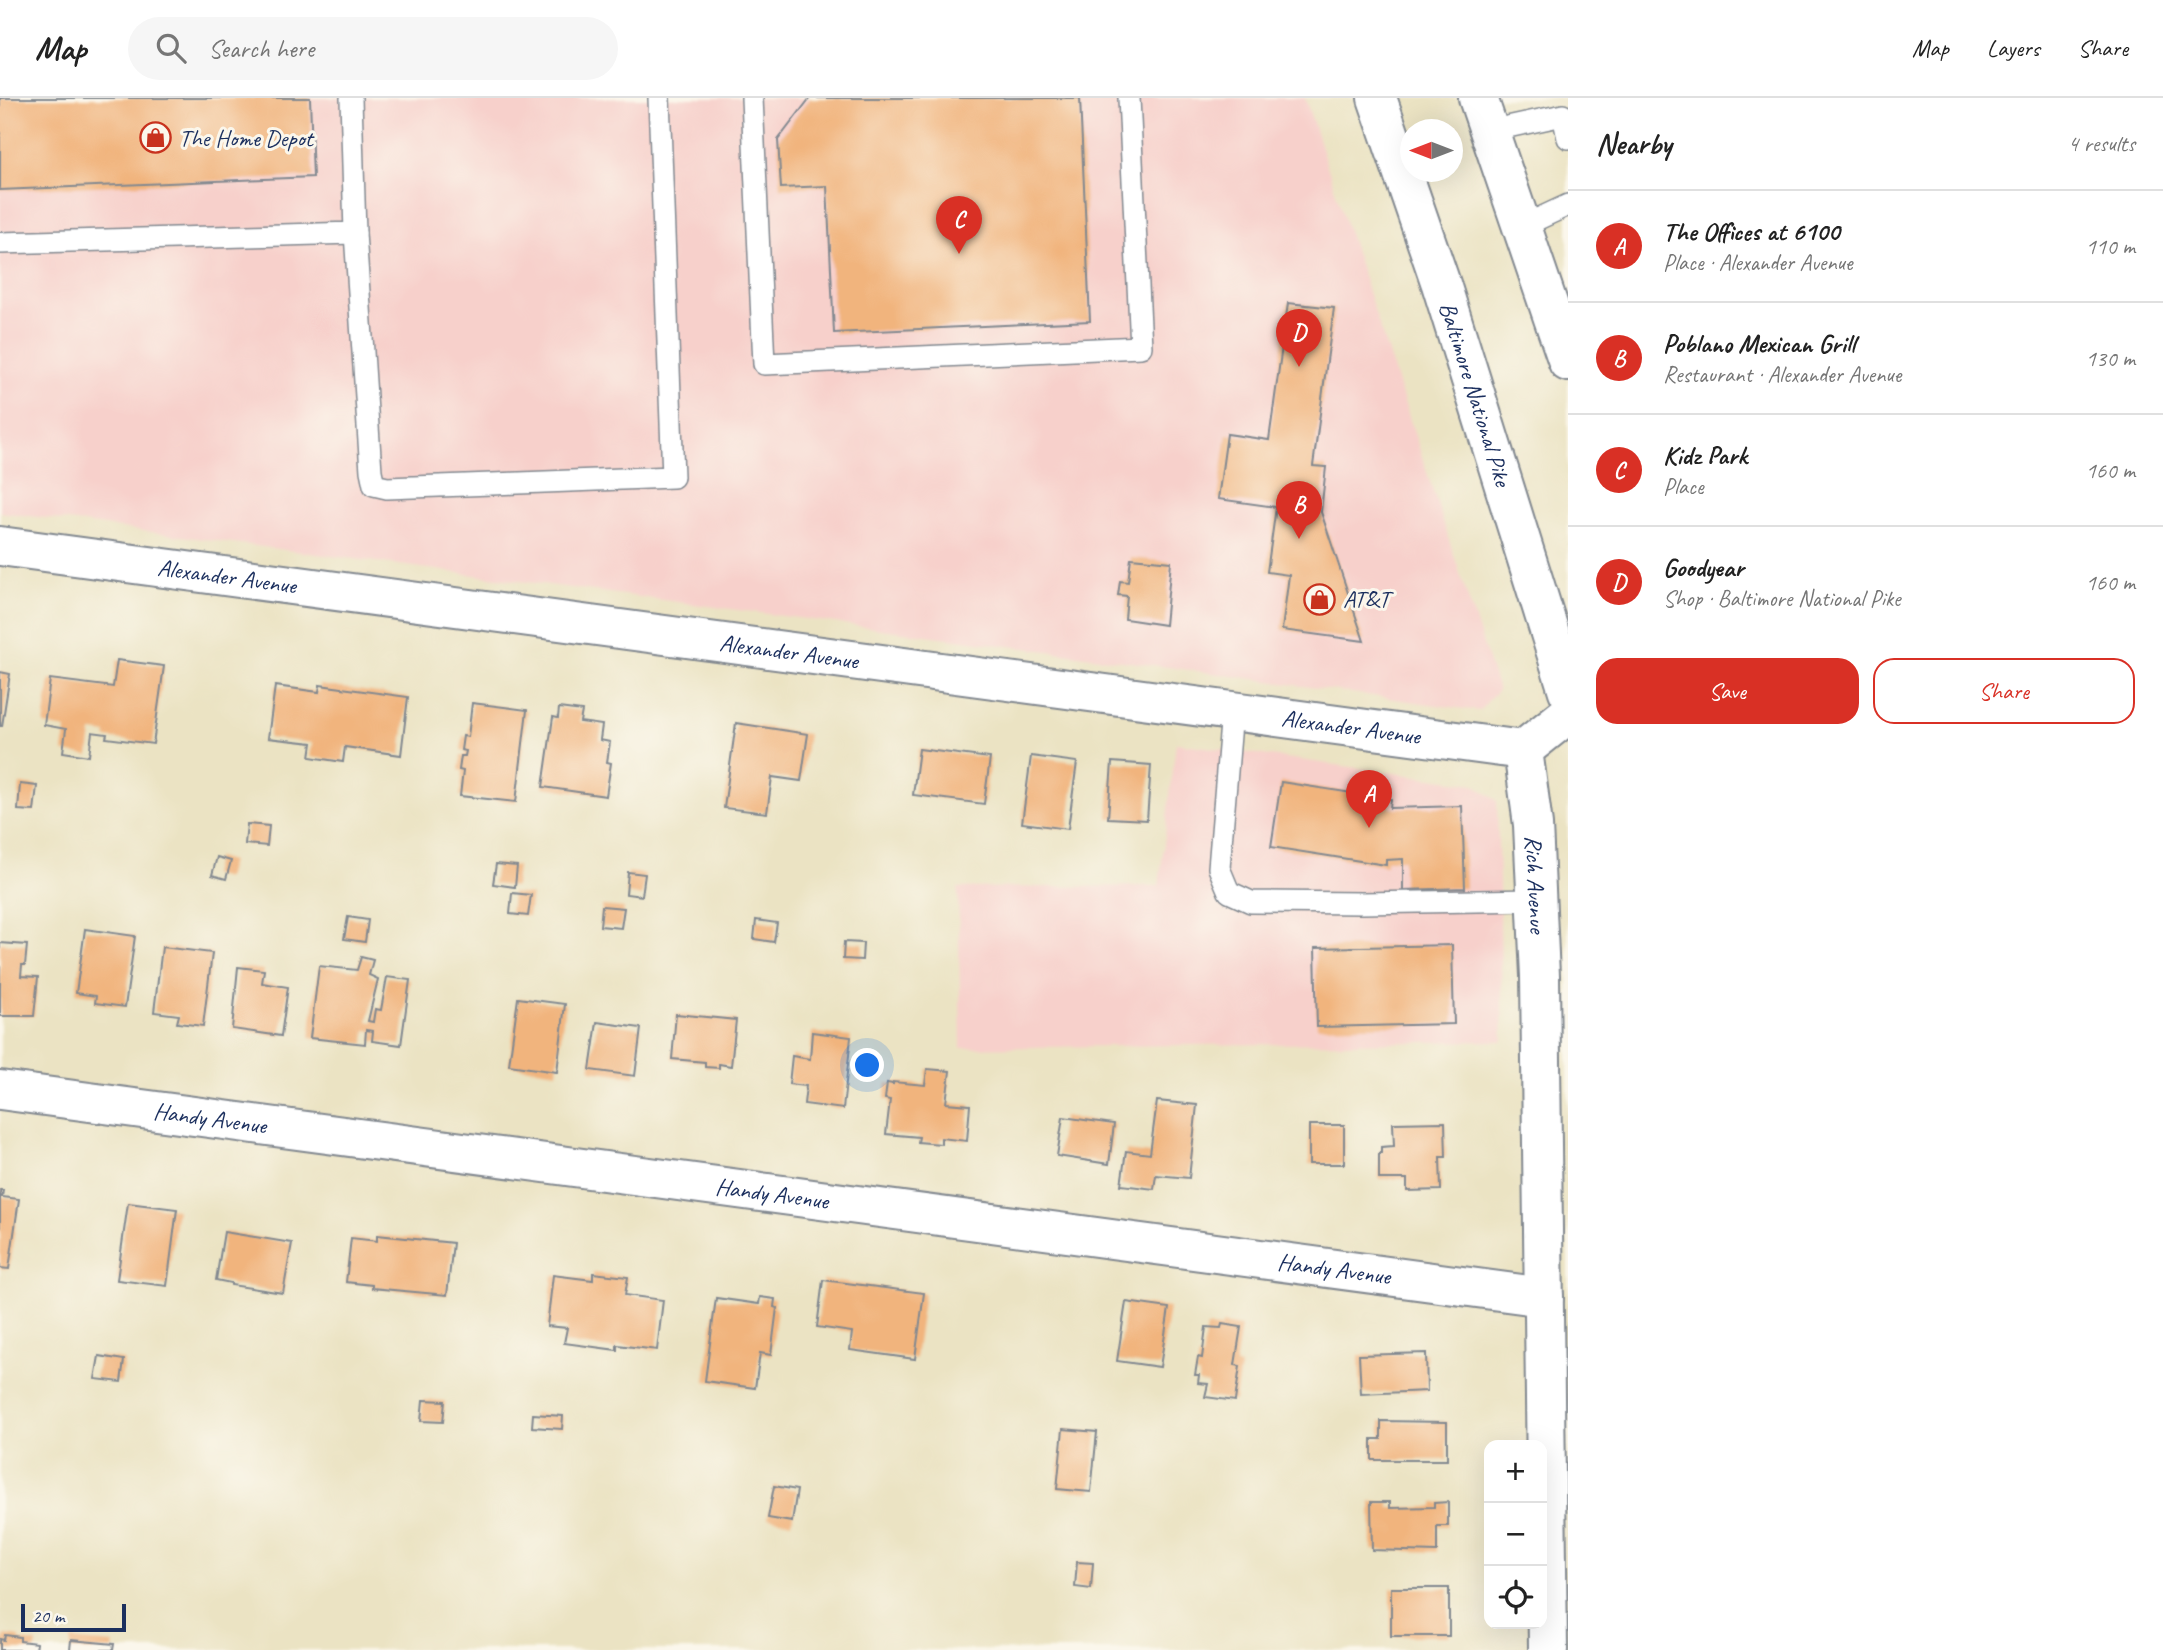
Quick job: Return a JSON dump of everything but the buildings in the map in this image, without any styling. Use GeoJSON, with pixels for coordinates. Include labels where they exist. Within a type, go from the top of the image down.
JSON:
{"type":"FeatureCollection","features":[{"type":"Feature","properties":{"kind":"street","name":"Baltimore National Pike"},"geometry":{"type":"LineString","coordinates":[[1377,98],[1441,284],[1568,691]]}},
{"type":"Feature","properties":{"kind":"street"},"geometry":{"type":"LineString","coordinates":[[1484,114],[1523,226],[1559,303],[1568,362]]}},
{"type":"Feature","properties":{"kind":"street","name":"Alexander Avenue"},"geometry":{"type":"LineString","coordinates":[[0,547],[1523,750]]}},
{"type":"Feature","properties":{"kind":"street"},"geometry":{"type":"LineString","coordinates":[[1523,750],[1568,714]]}},
{"type":"Feature","properties":{"kind":"street","name":"Rich Avenue"},"geometry":{"type":"LineString","coordinates":[[1523,750],[1533,825],[1536,900],[1554,975],[1544,1297],[1548,1650]]}},
{"type":"Feature","properties":{"kind":"street","name":"Handy Avenue"},"geometry":{"type":"LineString","coordinates":[[0,1090],[1544,1297]]}},
{"type":"Feature","properties":{"kind":"lane"},"geometry":{"type":"LineString","coordinates":[[351,98],[355,233],[371,471],[374,485],[387,488],[673,477],[659,98]]}},
{"type":"Feature","properties":{"kind":"lane"},"geometry":{"type":"LineString","coordinates":[[752,98],[764,364],[1141,347],[1129,98]]}},
{"type":"Feature","properties":{"kind":"lane"},"geometry":{"type":"LineString","coordinates":[[1484,114],[1560,106],[1568,138]]}},
{"type":"Feature","properties":{"kind":"lane"},"geometry":{"type":"LineString","coordinates":[[1523,226],[1568,205]]}},
{"type":"Feature","properties":{"kind":"lane"},"geometry":{"type":"LineString","coordinates":[[0,243],[355,233]]}},
{"type":"Feature","properties":{"kind":"lane"},"geometry":{"type":"LineString","coordinates":[[1232,712],[1219,868],[1229,892],[1251,902],[1536,900]]}},
{"type":"Feature","properties":{"kind":"shaded area"},"geometry":{"type":"Polygon","coordinates":[[[0,98],[1305,98],[1498,690],[1479,711],[0,512],[0,98]]]}},
{"type":"Feature","properties":{"kind":"shaded area"},"geometry":{"type":"Polygon","coordinates":[[[1176,743],[1474,784],[1497,801],[1503,1041],[961,1048],[958,888],[1159,886],[1176,743]]]}},
{"type":"Feature","properties":{"kind":"place","name":"The Home Depot"},"geometry":{"type":"Point","coordinates":[156,138]}},
{"type":"Feature","properties":{"kind":"place","name":"Kidz Park"},"geometry":{"type":"Point","coordinates":[959,254]}},
{"type":"Feature","properties":{"kind":"place","name":"Goodyear"},"geometry":{"type":"Point","coordinates":[1299,367]}},
{"type":"Feature","properties":{"kind":"place","name":"Poblano Mexican Grill"},"geometry":{"type":"Point","coordinates":[1299,539]}},
{"type":"Feature","properties":{"kind":"place","name":"AT&T"},"geometry":{"type":"Point","coordinates":[1320,599]}},
{"type":"Feature","properties":{"kind":"place","name":"The Offices at 6100"},"geometry":{"type":"Point","coordinates":[1369,828]}}]}
